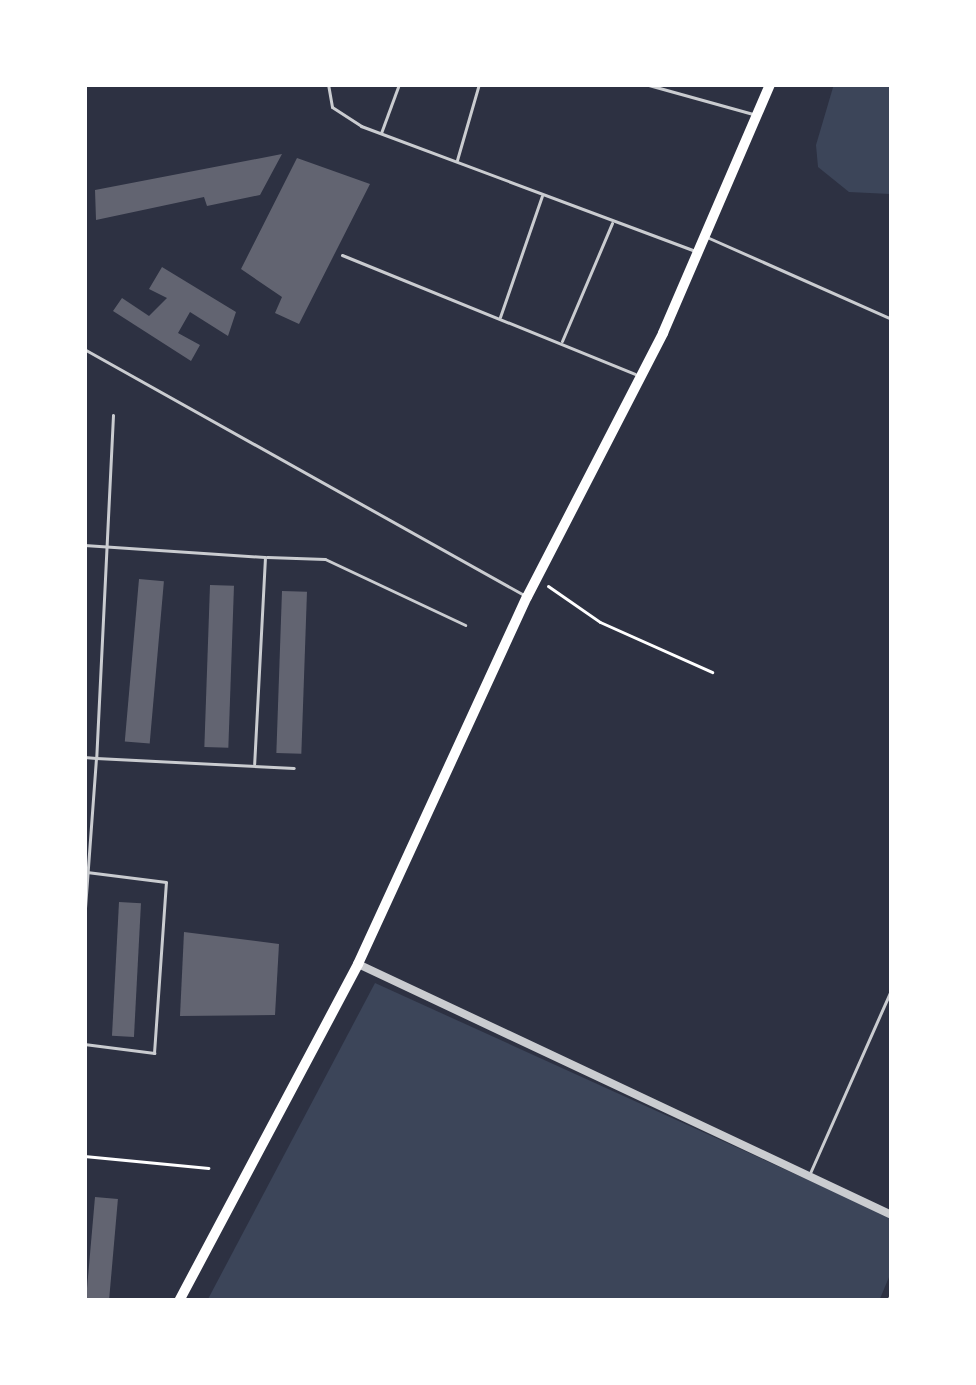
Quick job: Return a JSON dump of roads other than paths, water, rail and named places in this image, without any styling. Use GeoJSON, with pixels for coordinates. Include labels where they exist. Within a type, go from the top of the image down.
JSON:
{"type":"FeatureCollection","features":[{"type":"Feature","properties":{"kind":"main road"},"geometry":{"type":"LineString","coordinates":[[179,1301],[358,964],[527,597],[700,253],[770,84]]}},
{"type":"Feature","properties":{"kind":"street"},"geometry":{"type":"LineString","coordinates":[[358,964],[892,1215]]}},
{"type":"Feature","properties":{"kind":"lane"},"geometry":{"type":"LineString","coordinates":[[328,84],[332,106],[381,134],[700,253]]}},
{"type":"Feature","properties":{"kind":"lane"},"geometry":{"type":"LineString","coordinates":[[381,134],[399,84]]}},
{"type":"Feature","properties":{"kind":"lane"},"geometry":{"type":"LineString","coordinates":[[457,162],[479,84]]}},
{"type":"Feature","properties":{"kind":"lane"},"geometry":{"type":"LineString","coordinates":[[645,84],[758,115]]}},
{"type":"Feature","properties":{"kind":"lane"},"geometry":{"type":"LineString","coordinates":[[499,318],[543,194]]}},
{"type":"Feature","properties":{"kind":"lane"},"geometry":{"type":"LineString","coordinates":[[561,343],[614,221]]}},
{"type":"Feature","properties":{"kind":"lane"},"geometry":{"type":"LineString","coordinates":[[707,238],[892,319]]}},
{"type":"Feature","properties":{"kind":"lane"},"geometry":{"type":"LineString","coordinates":[[342,255],[641,376]]}},
{"type":"Feature","properties":{"kind":"lane"},"geometry":{"type":"LineString","coordinates":[[84,349],[527,597]]}},
{"type":"Feature","properties":{"kind":"lane"},"geometry":{"type":"LineString","coordinates":[[84,922],[113,415]]}},
{"type":"Feature","properties":{"kind":"lane"},"geometry":{"type":"LineString","coordinates":[[84,545],[326,559],[465,625]]}},
{"type":"Feature","properties":{"kind":"lane"},"geometry":{"type":"LineString","coordinates":[[254,766],[265,557]]}},
{"type":"Feature","properties":{"kind":"lane"},"geometry":{"type":"LineString","coordinates":[[84,757],[294,768]]}},
{"type":"Feature","properties":{"kind":"lane"},"geometry":{"type":"LineString","coordinates":[[84,1044],[154,1053],[166,883],[87,872]]}},
{"type":"Feature","properties":{"kind":"lane"},"geometry":{"type":"LineString","coordinates":[[809,1174],[892,988]]}}]}
